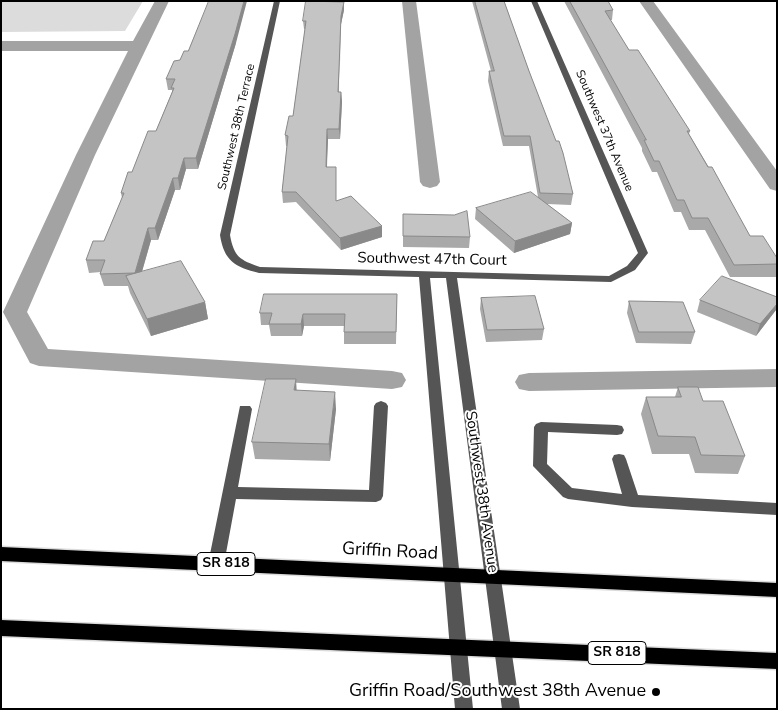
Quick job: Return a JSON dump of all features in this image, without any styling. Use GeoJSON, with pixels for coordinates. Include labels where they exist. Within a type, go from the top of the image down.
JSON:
{"type":"FeatureCollection","features":[{"type":"Feature","properties":{"kind":"main road","name":"Griffin Road"},"geometry":{"type":"LineString","coordinates":[[1,554],[777,590]]}},
{"type":"Feature","properties":{"kind":"main road","name":"SR 818"},"geometry":{"type":"LineString","coordinates":[[1,628],[777,661]]}},
{"type":"Feature","properties":{"kind":"street","name":"Southwest 38th Terrace"},"geometry":{"type":"LineString","coordinates":[[232,257],[228,252],[225,236],[277,1]]}},
{"type":"Feature","properties":{"kind":"street","name":"Southwest 37th Avenue"},"geometry":{"type":"LineString","coordinates":[[534,1],[644,253],[631,268]]}},
{"type":"Feature","properties":{"kind":"street","name":"Southwest 47th Court"},"geometry":{"type":"LineString","coordinates":[[232,257],[240,264],[259,270],[451,276],[611,279],[631,268]]}},
{"type":"Feature","properties":{"kind":"street"},"geometry":{"type":"LineString","coordinates":[[424,275],[464,709]]}},
{"type":"Feature","properties":{"kind":"street","name":"Southwest 38th Avenue"},"geometry":{"type":"LineString","coordinates":[[451,276],[511,709]]}},
{"type":"Feature","properties":{"kind":"street"},"geometry":{"type":"LineString","coordinates":[[229,493],[376,496],[380,406]]}},
{"type":"Feature","properties":{"kind":"street"},"geometry":{"type":"LineString","coordinates":[[216,564],[245,409]]}},
{"type":"Feature","properties":{"kind":"street"},"geometry":{"type":"LineString","coordinates":[[617,430],[541,428],[540,466],[568,493],[632,501],[777,509]]}},
{"type":"Feature","properties":{"kind":"street"},"geometry":{"type":"LineString","coordinates":[[619,459],[632,501]]}},
{"type":"Feature","properties":{"kind":"shaded area"},"geometry":{"type":"Polygon","coordinates":[[[1,1],[143,1],[125,31],[1,32],[1,1]]]}},
{"type":"Feature","properties":{"kind":"building"},"geometry":{"type":"Polygon","coordinates":[[[209,1],[244,1],[196,158],[184,158],[178,178],[173,178],[155,228],[148,228],[135,273],[100,274],[105,260],[86,260],[93,241],[104,241],[124,193],[121,193],[128,172],[132,172],[148,131],[156,131],[174,88],[171,88],[175,79],[166,79],[174,61],[180,60],[184,51],[188,51],[209,1]]]}},
{"type":"Feature","properties":{"kind":"building"},"geometry":{"type":"Polygon","coordinates":[[[306,1],[344,2],[341,16],[338,92],[341,92],[339,129],[327,129],[326,167],[336,167],[336,201],[351,196],[382,226],[340,238],[296,192],[282,192],[288,136],[285,135],[289,116],[293,116],[306,21],[303,21],[306,1]]]}},
{"type":"Feature","properties":{"kind":"building"},"geometry":{"type":"Polygon","coordinates":[[[475,1],[504,1],[556,141],[559,141],[573,194],[540,193],[530,136],[504,136],[489,71],[494,71],[475,1]]]}},
{"type":"Feature","properties":{"kind":"building"},"geometry":{"type":"Polygon","coordinates":[[[570,1],[608,1],[613,10],[605,11],[629,50],[638,50],[690,131],[687,131],[708,167],[712,167],[750,236],[763,236],[777,258],[777,264],[734,265],[708,218],[692,218],[684,200],[677,200],[659,161],[654,161],[644,140],[646,140],[570,1]]]}},
{"type":"Feature","properties":{"kind":"building"},"geometry":{"type":"Polygon","coordinates":[[[531,192],[572,223],[515,241],[476,208],[531,192]]]}},
{"type":"Feature","properties":{"kind":"building"},"geometry":{"type":"Polygon","coordinates":[[[467,211],[470,237],[403,236],[403,214],[454,215],[467,211]]]}},
{"type":"Feature","properties":{"kind":"building"},"geometry":{"type":"Polygon","coordinates":[[[181,261],[205,302],[147,319],[126,276],[181,261]]]}},
{"type":"Feature","properties":{"kind":"building"},"geometry":{"type":"Polygon","coordinates":[[[722,276],[777,297],[777,304],[760,324],[700,300],[722,276]]]}},
{"type":"Feature","properties":{"kind":"building"},"geometry":{"type":"Polygon","coordinates":[[[264,294],[397,294],[396,332],[344,332],[345,314],[303,314],[301,324],[269,324],[272,313],[260,313],[264,294]]]}},
{"type":"Feature","properties":{"kind":"building"},"geometry":{"type":"Polygon","coordinates":[[[535,296],[544,329],[487,330],[481,298],[535,296]]]}},
{"type":"Feature","properties":{"kind":"building"},"geometry":{"type":"Polygon","coordinates":[[[629,301],[683,302],[695,332],[639,332],[629,301]]]}},
{"type":"Feature","properties":{"kind":"building"},"geometry":{"type":"Polygon","coordinates":[[[266,379],[296,379],[294,390],[335,392],[329,444],[252,442],[266,379]]]}},
{"type":"Feature","properties":{"kind":"building"},"geometry":{"type":"Polygon","coordinates":[[[678,387],[698,387],[703,401],[723,401],[745,456],[701,455],[695,437],[658,436],[646,397],[681,397],[678,387]]]}},
{"type":"Feature","properties":{"kind":"waterway"},"geometry":{"type":"LineString","coordinates":[[162,1],[85,155],[15,312],[39,357],[392,380]]}},
{"type":"Feature","properties":{"kind":"waterway"},"geometry":{"type":"LineString","coordinates":[[409,1],[430,182]]}},
{"type":"Feature","properties":{"kind":"waterway"},"geometry":{"type":"LineString","coordinates":[[646,1],[777,185]]}},
{"type":"Feature","properties":{"kind":"waterway"},"geometry":{"type":"LineString","coordinates":[[1,46],[138,46]]}},
{"type":"Feature","properties":{"kind":"waterway"},"geometry":{"type":"LineString","coordinates":[[529,382],[777,378]]}},
{"type":"Feature","properties":{"kind":"place","name":"Griffin Road/Southwest 38th Avenue"},"geometry":{"type":"Point","coordinates":[656,692]}}]}
